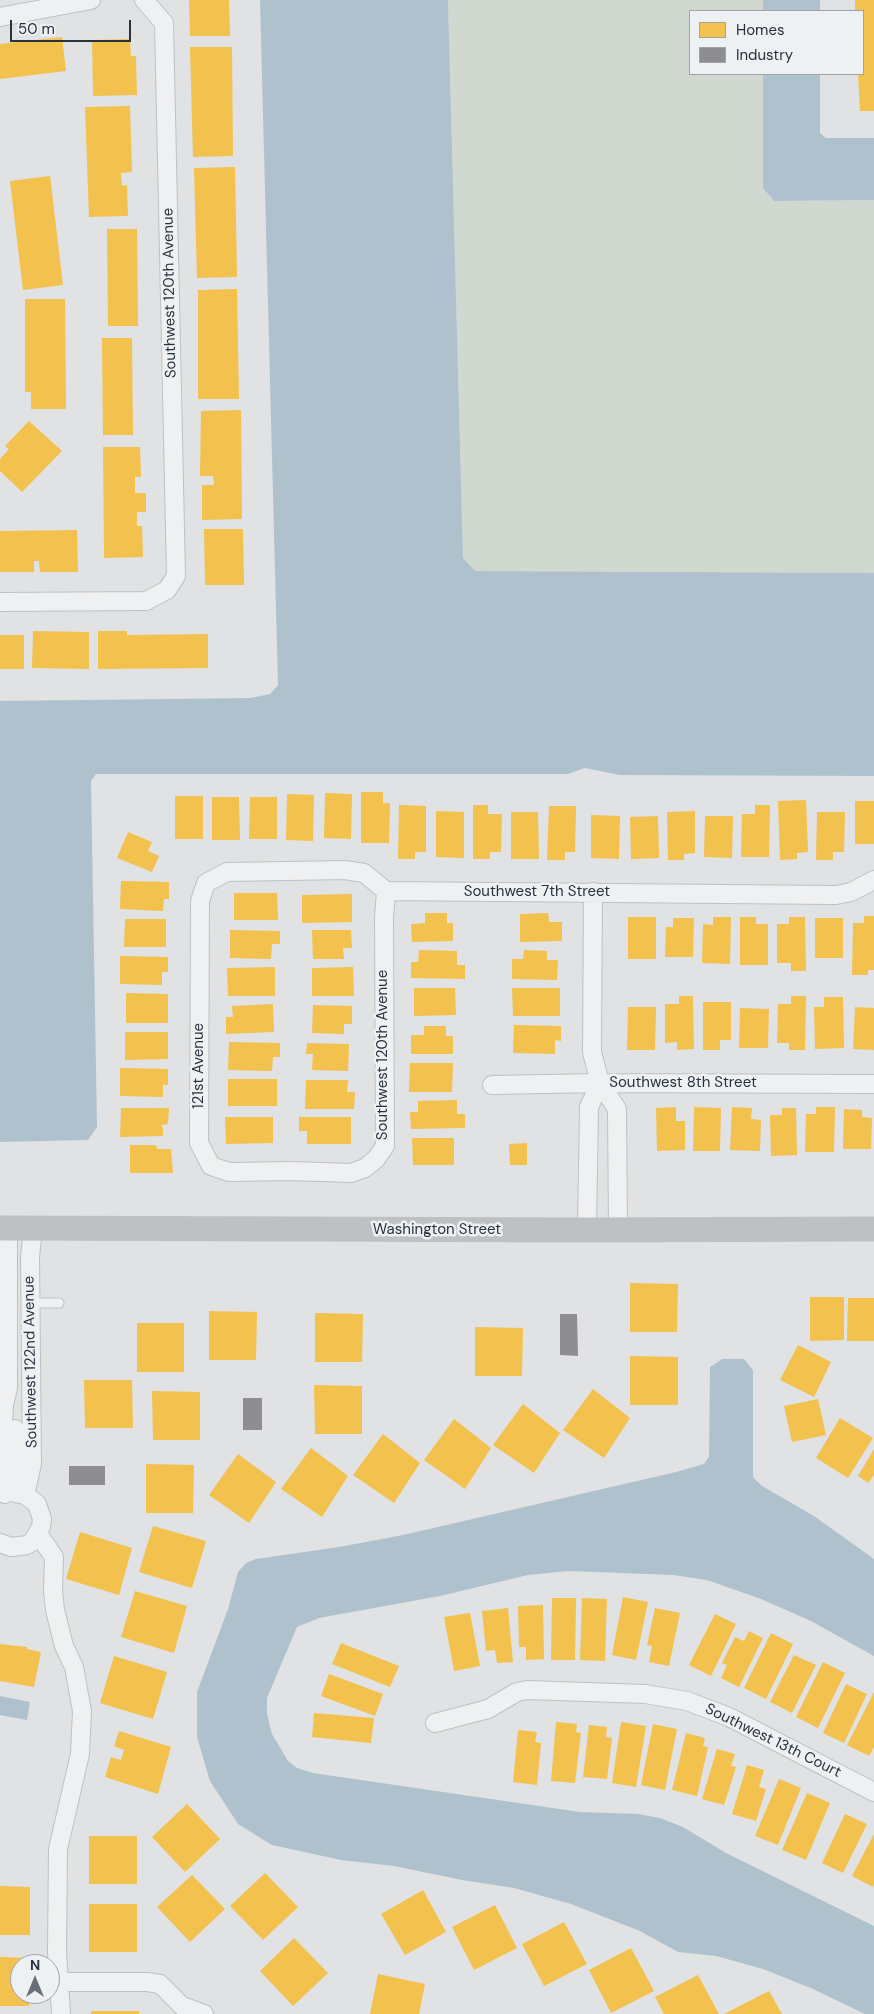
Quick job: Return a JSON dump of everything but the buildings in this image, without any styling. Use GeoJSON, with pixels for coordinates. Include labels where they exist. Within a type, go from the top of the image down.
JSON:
{"type":"FeatureCollection","features":[{"type":"Feature","properties":{"kind":"street"},"geometry":{"type":"LineString","coordinates":[[0,17],[92,0]]}},
{"type":"Feature","properties":{"kind":"street","name":"Southwest 120th Avenue"},"geometry":{"type":"LineString","coordinates":[[0,602],[146,601],[166,590],[176,576],[164,23],[145,0]]}},
{"type":"Feature","properties":{"kind":"street","name":"121st Avenue"},"geometry":{"type":"LineString","coordinates":[[291,1171],[229,1172],[211,1166],[199,1143],[200,901],[206,883],[227,872],[345,870],[364,873],[386,891]]}},
{"type":"Feature","properties":{"kind":"street","name":"Southwest 7th Street"},"geometry":{"type":"LineString","coordinates":[[386,891],[836,895],[851,892],[874,880]]}},
{"type":"Feature","properties":{"kind":"street","name":"Southwest 120th Avenue"},"geometry":{"type":"LineString","coordinates":[[291,1171],[351,1173],[365,1168],[376,1159],[384,1146],[384,918],[386,891]]}},
{"type":"Feature","properties":{"kind":"street"},"geometry":{"type":"LineString","coordinates":[[593,892],[592,1052],[600,1083],[617,1108],[618,1230]]}},
{"type":"Feature","properties":{"kind":"street"},"geometry":{"type":"LineString","coordinates":[[587,1230],[589,1107],[600,1083]]}},
{"type":"Feature","properties":{"kind":"street","name":"Southwest 8th Street"},"geometry":{"type":"LineString","coordinates":[[492,1085],[600,1083],[874,1084]]}},
{"type":"Feature","properties":{"kind":"street","name":"Washington Street"},"geometry":{"type":"LineString","coordinates":[[14,1228],[587,1230],[874,1228]]}},
{"type":"Feature","properties":{"kind":"street","name":"Southwest 122nd Avenue"},"geometry":{"type":"LineString","coordinates":[[2,1492],[0,1472],[4,1405],[8,1395],[4,1302],[14,1228]]}},
{"type":"Feature","properties":{"kind":"street","name":"Southwest 122nd Avenue"},"geometry":{"type":"LineString","coordinates":[[14,1228],[30,1257],[32,1303],[32,1464],[25,1494]]}},
{"type":"Feature","properties":{"kind":"street"},"geometry":{"type":"LineString","coordinates":[[4,1302],[32,1303]]}},
{"type":"Feature","properties":{"kind":"street"},"geometry":{"type":"LineString","coordinates":[[0,1544],[19,1547],[33,1541],[38,1534],[42,1519],[41,1512],[32,1498],[25,1494],[2,1492]]}},
{"type":"Feature","properties":{"kind":"street"},"geometry":{"type":"LineString","coordinates":[[38,1534],[54,1557],[53,1591],[55,1610],[64,1646],[74,1667],[82,1711],[80,1754],[58,1849],[57,1954]]}},
{"type":"Feature","properties":{"kind":"street","name":"Southwest 13th Court"},"geometry":{"type":"LineString","coordinates":[[435,1722],[488,1709],[517,1692],[527,1690],[645,1694],[687,1701],[729,1717],[874,1792]]}},
{"type":"Feature","properties":{"kind":"street"},"geometry":{"type":"LineString","coordinates":[[61,2014],[60,1982],[147,1982],[160,1984],[182,2006],[204,2014]]}},
{"type":"Feature","properties":{"kind":"lane"},"geometry":{"type":"LineString","coordinates":[[32,1303],[59,1303]]}},
{"type":"Feature","properties":{"kind":"shaded area"},"geometry":{"type":"Polygon","coordinates":[[[448,0],[763,0],[763,10],[689,10],[689,75],[763,75],[763,188],[774,201],[874,200],[874,573],[475,571],[463,558],[448,0]]]}},
{"type":"Feature","properties":{"kind":"water"},"geometry":{"type":"Polygon","coordinates":[[[260,0],[448,0],[463,558],[475,571],[874,573],[874,776],[620,775],[585,768],[568,774],[96,774],[91,781],[97,1127],[88,1140],[0,1142],[0,701],[251,698],[270,694],[278,685],[260,0]]]}},
{"type":"Feature","properties":{"kind":"water"},"geometry":{"type":"Polygon","coordinates":[[[763,0],[820,0],[820,10],[763,10],[763,0]]]}},
{"type":"Feature","properties":{"kind":"water"},"geometry":{"type":"Polygon","coordinates":[[[763,75],[820,75],[820,133],[826,138],[874,138],[874,200],[774,201],[763,188],[763,75]]]}},
{"type":"Feature","properties":{"kind":"water"},"geometry":{"type":"Polygon","coordinates":[[[722,1359],[744,1359],[753,1370],[753,1477],[762,1486],[814,1516],[874,1559],[874,1656],[811,1621],[761,1599],[707,1580],[673,1575],[568,1571],[528,1575],[440,1596],[319,1618],[297,1627],[267,1698],[267,1714],[272,1734],[288,1761],[297,1768],[313,1773],[580,1812],[638,1814],[660,1818],[683,1827],[726,1853],[874,1926],[874,2014],[865,2014],[813,1989],[763,1969],[716,1956],[678,1952],[640,1931],[571,1904],[514,1888],[462,1880],[394,1866],[341,1860],[272,1845],[238,1824],[210,1781],[197,1737],[197,1692],[228,1609],[238,1572],[246,1563],[256,1559],[339,1547],[403,1535],[704,1464],[709,1457],[710,1367],[722,1359]]]}},
{"type":"Feature","properties":{"kind":"water"},"geometry":{"type":"Polygon","coordinates":[[[0,1696],[30,1702],[27,1720],[0,1715],[0,1696]]]}}]}
